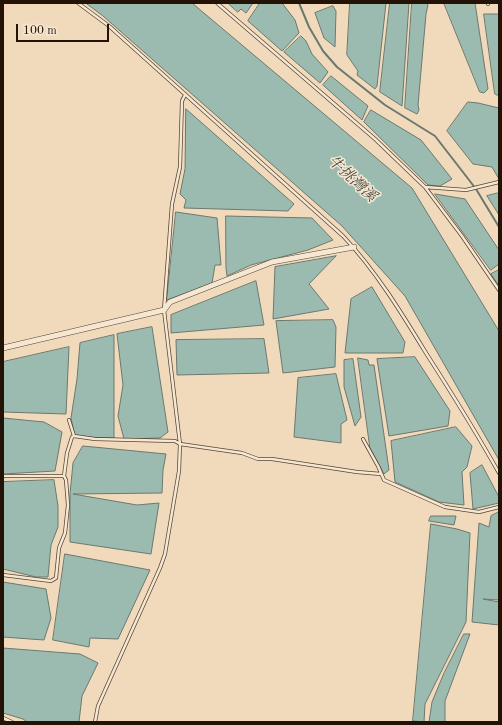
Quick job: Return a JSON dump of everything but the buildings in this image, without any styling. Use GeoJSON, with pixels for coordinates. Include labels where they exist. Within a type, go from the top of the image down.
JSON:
{"type":"FeatureCollection","features":[{"type":"Feature","properties":{"kind":"street"},"geometry":{"type":"LineString","coordinates":[[3,348],[164,310],[170,302],[272,262],[354,247]]}},
{"type":"Feature","properties":{"kind":"lane"},"geometry":{"type":"LineString","coordinates":[[78,3],[109,26],[354,247],[393,300],[478,435],[499,473]]}},
{"type":"Feature","properties":{"kind":"lane"},"geometry":{"type":"LineString","coordinates":[[217,3],[375,139],[425,187],[462,236],[499,290]]}},
{"type":"Feature","properties":{"kind":"lane"},"geometry":{"type":"LineString","coordinates":[[95,722],[98,706],[165,554],[179,471],[180,444],[164,310],[172,204],[180,168],[182,101],[185,95]]}},
{"type":"Feature","properties":{"kind":"lane"},"geometry":{"type":"LineString","coordinates":[[425,187],[466,190],[499,182]]}},
{"type":"Feature","properties":{"kind":"lane"},"geometry":{"type":"LineString","coordinates":[[69,420],[74,436]]}},
{"type":"Feature","properties":{"kind":"lane"},"geometry":{"type":"LineString","coordinates":[[74,436],[95,439],[175,441],[180,444],[242,453],[258,459],[272,459],[357,472],[382,474]]}},
{"type":"Feature","properties":{"kind":"lane"},"geometry":{"type":"LineString","coordinates":[[3,575],[51,581],[56,578],[59,548],[65,533],[68,504],[66,480],[64,476],[67,453],[72,437],[74,436]]}},
{"type":"Feature","properties":{"kind":"lane"},"geometry":{"type":"LineString","coordinates":[[363,439],[384,480],[444,507],[479,512],[499,507]]}},
{"type":"Feature","properties":{"kind":"lane"},"geometry":{"type":"LineString","coordinates":[[3,476],[64,476]]}},
{"type":"Feature","properties":{"kind":"lane"},"geometry":{"type":"LineString","coordinates":[[3,718],[12,722]]}},
{"type":"Feature","properties":{"kind":"water","name":"牛挑灣溪"},"geometry":{"type":"Polygon","coordinates":[[[86,3],[192,3],[412,188],[499,331],[499,460],[405,296],[342,226],[103,16],[86,3]]]}},
{"type":"Feature","properties":{"kind":"water"},"geometry":{"type":"Polygon","coordinates":[[[228,3],[253,3],[246,13],[241,9],[238,12],[228,3]]]}},
{"type":"Feature","properties":{"kind":"water"},"geometry":{"type":"Polygon","coordinates":[[[260,3],[282,3],[295,20],[299,33],[282,51],[248,21],[260,3]]]}},
{"type":"Feature","properties":{"kind":"water"},"geometry":{"type":"Polygon","coordinates":[[[350,3],[386,3],[377,86],[375,89],[357,75],[358,71],[347,55],[350,3]]]}},
{"type":"Feature","properties":{"kind":"water"},"geometry":{"type":"Polygon","coordinates":[[[390,3],[409,3],[402,106],[380,92],[390,3]]]}},
{"type":"Feature","properties":{"kind":"water"},"geometry":{"type":"Polygon","coordinates":[[[412,3],[426,3],[428,5],[418,105],[419,110],[417,114],[405,108],[412,3]]]}},
{"type":"Feature","properties":{"kind":"water"},"geometry":{"type":"Polygon","coordinates":[[[444,3],[475,3],[488,89],[484,93],[480,92],[444,3]]]}},
{"type":"Feature","properties":{"kind":"water"},"geometry":{"type":"Polygon","coordinates":[[[333,6],[336,11],[335,47],[324,38],[315,13],[333,6]]]}},
{"type":"Feature","properties":{"kind":"water"},"geometry":{"type":"Polygon","coordinates":[[[484,14],[499,14],[499,96],[495,94],[484,14]]]}},
{"type":"Feature","properties":{"kind":"water"},"geometry":{"type":"Polygon","coordinates":[[[301,36],[306,41],[312,54],[328,72],[320,83],[284,52],[301,36]]]}},
{"type":"Feature","properties":{"kind":"water"},"geometry":{"type":"Polygon","coordinates":[[[331,76],[368,106],[362,120],[323,85],[331,76]]]}},
{"type":"Feature","properties":{"kind":"water"},"geometry":{"type":"Polygon","coordinates":[[[468,102],[499,108],[499,179],[492,167],[473,164],[447,131],[468,102]]]}},
{"type":"Feature","properties":{"kind":"water"},"geometry":{"type":"Polygon","coordinates":[[[186,109],[294,204],[288,211],[184,208],[186,200],[180,194],[185,169],[186,109]]]}},
{"type":"Feature","properties":{"kind":"water"},"geometry":{"type":"Polygon","coordinates":[[[371,110],[421,140],[452,179],[440,186],[428,185],[364,122],[371,110]]]}},
{"type":"Feature","properties":{"kind":"water"},"geometry":{"type":"Polygon","coordinates":[[[499,193],[499,215],[487,196],[499,193]]]}},
{"type":"Feature","properties":{"kind":"water"},"geometry":{"type":"Polygon","coordinates":[[[435,194],[465,199],[499,250],[499,264],[491,270],[435,194]]]}},
{"type":"Feature","properties":{"kind":"water"},"geometry":{"type":"Polygon","coordinates":[[[176,212],[217,218],[221,265],[215,265],[212,283],[167,300],[176,212]]]}},
{"type":"Feature","properties":{"kind":"water"},"geometry":{"type":"Polygon","coordinates":[[[226,216],[312,218],[333,240],[308,250],[251,265],[227,276],[226,216]]]}},
{"type":"Feature","properties":{"kind":"water"},"geometry":{"type":"Polygon","coordinates":[[[336,256],[309,284],[329,309],[273,319],[275,267],[336,256]]]}},
{"type":"Feature","properties":{"kind":"water"},"geometry":{"type":"Polygon","coordinates":[[[499,270],[499,286],[491,274],[499,270]]]}},
{"type":"Feature","properties":{"kind":"water"},"geometry":{"type":"Polygon","coordinates":[[[256,281],[264,325],[171,333],[171,315],[256,281]]]}},
{"type":"Feature","properties":{"kind":"water"},"geometry":{"type":"Polygon","coordinates":[[[372,287],[405,342],[403,353],[345,353],[351,299],[372,287]]]}},
{"type":"Feature","properties":{"kind":"water"},"geometry":{"type":"Polygon","coordinates":[[[333,320],[336,327],[335,367],[283,373],[276,321],[333,320]]]}},
{"type":"Feature","properties":{"kind":"water"},"geometry":{"type":"Polygon","coordinates":[[[152,327],[168,432],[160,438],[124,439],[118,416],[123,385],[117,334],[152,327]]]}},
{"type":"Feature","properties":{"kind":"water"},"geometry":{"type":"Polygon","coordinates":[[[114,335],[114,438],[75,437],[71,418],[77,379],[80,343],[114,335]]]}},
{"type":"Feature","properties":{"kind":"water"},"geometry":{"type":"Polygon","coordinates":[[[264,339],[269,373],[177,375],[176,340],[264,339]]]}},
{"type":"Feature","properties":{"kind":"water"},"geometry":{"type":"Polygon","coordinates":[[[69,347],[66,414],[3,412],[3,362],[69,347]]]}},
{"type":"Feature","properties":{"kind":"water"},"geometry":{"type":"Polygon","coordinates":[[[415,357],[450,411],[448,426],[389,436],[377,359],[415,357]]]}},
{"type":"Feature","properties":{"kind":"water"},"geometry":{"type":"Polygon","coordinates":[[[358,358],[368,360],[369,365],[374,365],[389,470],[384,474],[370,448],[358,358]]]}},
{"type":"Feature","properties":{"kind":"water"},"geometry":{"type":"Polygon","coordinates":[[[353,359],[361,417],[355,426],[344,387],[344,360],[353,359]]]}},
{"type":"Feature","properties":{"kind":"water"},"geometry":{"type":"Polygon","coordinates":[[[336,374],[347,420],[341,424],[341,443],[294,437],[298,378],[336,374]]]}},
{"type":"Feature","properties":{"kind":"water"},"geometry":{"type":"Polygon","coordinates":[[[3,418],[44,422],[62,432],[55,471],[3,474],[3,418]]]}},
{"type":"Feature","properties":{"kind":"water"},"geometry":{"type":"Polygon","coordinates":[[[456,427],[472,446],[467,467],[462,472],[464,505],[439,502],[395,482],[391,441],[456,427]]]}},
{"type":"Feature","properties":{"kind":"water"},"geometry":{"type":"Polygon","coordinates":[[[83,446],[166,454],[163,470],[162,493],[73,494],[137,505],[159,503],[151,554],[70,542],[70,494],[73,463],[83,446]]]}},
{"type":"Feature","properties":{"kind":"water"},"geometry":{"type":"Polygon","coordinates":[[[482,465],[499,497],[499,503],[473,509],[470,473],[482,465]]]}},
{"type":"Feature","properties":{"kind":"water"},"geometry":{"type":"Polygon","coordinates":[[[54,480],[58,506],[58,527],[51,545],[48,577],[36,577],[3,569],[3,482],[54,480]]]}},
{"type":"Feature","properties":{"kind":"water"},"geometry":{"type":"Polygon","coordinates":[[[499,512],[499,600],[483,599],[499,602],[499,625],[472,622],[479,523],[489,527],[491,516],[499,512]]]}},
{"type":"Feature","properties":{"kind":"water"},"geometry":{"type":"Polygon","coordinates":[[[431,516],[456,516],[454,525],[429,521],[431,516]]]}},
{"type":"Feature","properties":{"kind":"water"},"geometry":{"type":"Polygon","coordinates":[[[431,524],[470,533],[466,622],[425,704],[424,722],[413,721],[431,524]]]}},
{"type":"Feature","properties":{"kind":"water"},"geometry":{"type":"Polygon","coordinates":[[[65,554],[150,570],[118,639],[90,638],[89,647],[53,640],[65,554]]]}},
{"type":"Feature","properties":{"kind":"water"},"geometry":{"type":"Polygon","coordinates":[[[3,582],[46,589],[51,618],[44,640],[3,637],[3,582]]]}},
{"type":"Feature","properties":{"kind":"water"},"geometry":{"type":"Polygon","coordinates":[[[464,634],[470,634],[445,701],[445,722],[429,722],[432,702],[444,673],[464,634]]]}},
{"type":"Feature","properties":{"kind":"water"},"geometry":{"type":"Polygon","coordinates":[[[3,648],[80,654],[98,663],[82,696],[79,722],[27,722],[23,719],[3,713],[3,648]]]}},
{"type":"Feature","properties":{"kind":"waterway"},"geometry":{"type":"LineString","coordinates":[[299,3],[309,27],[323,51],[337,67],[385,105],[435,136],[476,189],[499,227]]}}]}
